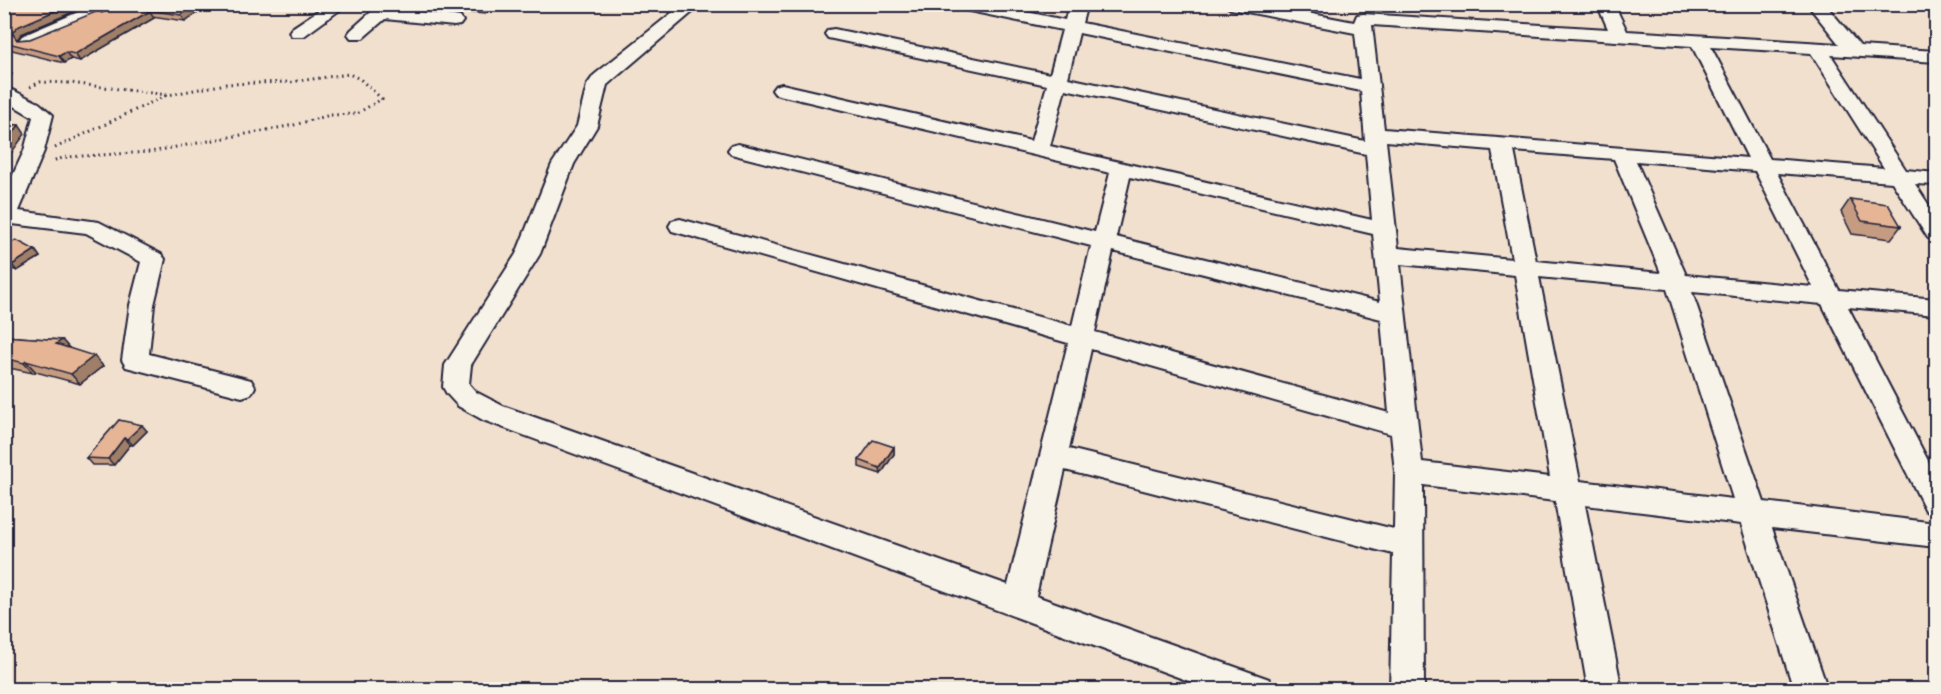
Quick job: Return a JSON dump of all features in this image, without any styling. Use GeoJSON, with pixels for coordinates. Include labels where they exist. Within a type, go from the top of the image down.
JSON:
{"type":"FeatureCollection","features":[{"type":"Feature","properties":{"kind":"street"},"geometry":{"type":"LineString","coordinates":[[298,32],[340,4]]}},
{"type":"Feature","properties":{"kind":"street"},"geometry":{"type":"LineString","coordinates":[[694,4],[601,79],[597,85],[587,126],[563,164],[528,254],[458,365],[456,387],[467,399],[493,413],[1257,690]]}},
{"type":"Feature","properties":{"kind":"street"},"geometry":{"type":"LineString","coordinates":[[960,4],[1370,87]]}},
{"type":"Feature","properties":{"kind":"street"},"geometry":{"type":"LineString","coordinates":[[1039,150],[1078,4]]}},
{"type":"Feature","properties":{"kind":"street"},"geometry":{"type":"LineString","coordinates":[[1231,4],[1364,29]]}},
{"type":"Feature","properties":{"kind":"street"},"geometry":{"type":"LineString","coordinates":[[1605,4],[1621,37]]}},
{"type":"Feature","properties":{"kind":"street"},"geometry":{"type":"LineString","coordinates":[[1815,4],[1854,51]]}},
{"type":"Feature","properties":{"kind":"street"},"geometry":{"type":"LineString","coordinates":[[28,40],[102,6]]}},
{"type":"Feature","properties":{"kind":"street"},"geometry":{"type":"LineString","coordinates":[[357,34],[386,9],[454,21]]}},
{"type":"Feature","properties":{"kind":"street"},"geometry":{"type":"LineString","coordinates":[[1407,690],[1409,472],[1363,19],[1817,48],[1934,58]]}},
{"type":"Feature","properties":{"kind":"street"},"geometry":{"type":"LineString","coordinates":[[834,34],[1057,81],[1376,142],[1502,144],[1936,179]]}},
{"type":"Feature","properties":{"kind":"street"},"geometry":{"type":"LineString","coordinates":[[1699,41],[1936,503]]}},
{"type":"Feature","properties":{"kind":"street"},"geometry":{"type":"LineString","coordinates":[[1817,48],[1936,232]]}},
{"type":"Feature","properties":{"kind":"street"},"geometry":{"type":"LineString","coordinates":[[782,90],[1385,230]]}},
{"type":"Feature","properties":{"kind":"street"},"geometry":{"type":"LineString","coordinates":[[9,94],[43,115],[34,151],[5,216],[91,227],[153,259],[142,305],[135,360],[242,387]]}},
{"type":"Feature","properties":{"kind":"street"},"geometry":{"type":"LineString","coordinates":[[1502,144],[1605,690]]}},
{"type":"Feature","properties":{"kind":"street"},"geometry":{"type":"LineString","coordinates":[[738,150],[1393,314]]}},
{"type":"Feature","properties":{"kind":"street"},"geometry":{"type":"LineString","coordinates":[[1622,154],[1677,283],[1811,690]]}},
{"type":"Feature","properties":{"kind":"street"},"geometry":{"type":"LineString","coordinates":[[1019,603],[1121,169]]}},
{"type":"Feature","properties":{"kind":"street"},"geometry":{"type":"LineString","coordinates":[[680,226],[1404,427]]}},
{"type":"Feature","properties":{"kind":"street"},"geometry":{"type":"LineString","coordinates":[[1387,255],[1936,307]]}},
{"type":"Feature","properties":{"kind":"street"},"geometry":{"type":"LineString","coordinates":[[1054,456],[1408,545]]}},
{"type":"Feature","properties":{"kind":"street"},"geometry":{"type":"LineString","coordinates":[[1409,472],[1936,535]]}},
{"type":"Feature","properties":{"kind":"path"},"geometry":{"type":"LineString","coordinates":[[349,74],[360,79],[382,99],[356,114],[330,115],[294,125],[150,152],[67,157],[27,168],[60,145],[168,95],[226,84],[290,82],[349,74]]}},
{"type":"Feature","properties":{"kind":"path"},"geometry":{"type":"LineString","coordinates":[[9,94],[40,82],[168,95]]}},
{"type":"Feature","properties":{"kind":"building"},"geometry":{"type":"Polygon","coordinates":[[[4,4],[42,4],[54,9],[71,4],[17,27],[12,33],[17,40],[30,39],[98,11],[102,13],[114,6],[150,11],[75,54],[66,52],[59,56],[4,42],[4,4]]]}},
{"type":"Feature","properties":{"kind":"building"},"geometry":{"type":"Polygon","coordinates":[[[149,4],[197,4],[181,15],[142,9],[149,4]]]}},
{"type":"Feature","properties":{"kind":"building"},"geometry":{"type":"Polygon","coordinates":[[[452,4],[487,4],[483,8],[452,4]]]}},
{"type":"Feature","properties":{"kind":"building"},"geometry":{"type":"Polygon","coordinates":[[[4,124],[19,125],[4,145],[4,124]]]}},
{"type":"Feature","properties":{"kind":"building"},"geometry":{"type":"Polygon","coordinates":[[[1850,199],[1888,204],[1901,226],[1862,221],[1850,199]]]}},
{"type":"Feature","properties":{"kind":"building"},"geometry":{"type":"Polygon","coordinates":[[[16,240],[35,250],[12,265],[4,262],[4,247],[16,240]]]}},
{"type":"Feature","properties":{"kind":"building"},"geometry":{"type":"Polygon","coordinates":[[[4,336],[62,340],[56,344],[94,356],[71,374],[26,361],[24,363],[4,358],[4,336]]]}},
{"type":"Feature","properties":{"kind":"building"},"geometry":{"type":"Polygon","coordinates":[[[119,420],[142,425],[127,439],[124,438],[108,459],[86,458],[119,420]]]}},
{"type":"Feature","properties":{"kind":"building"},"geometry":{"type":"Polygon","coordinates":[[[873,440],[894,447],[880,468],[859,460],[873,440]]]}}]}
